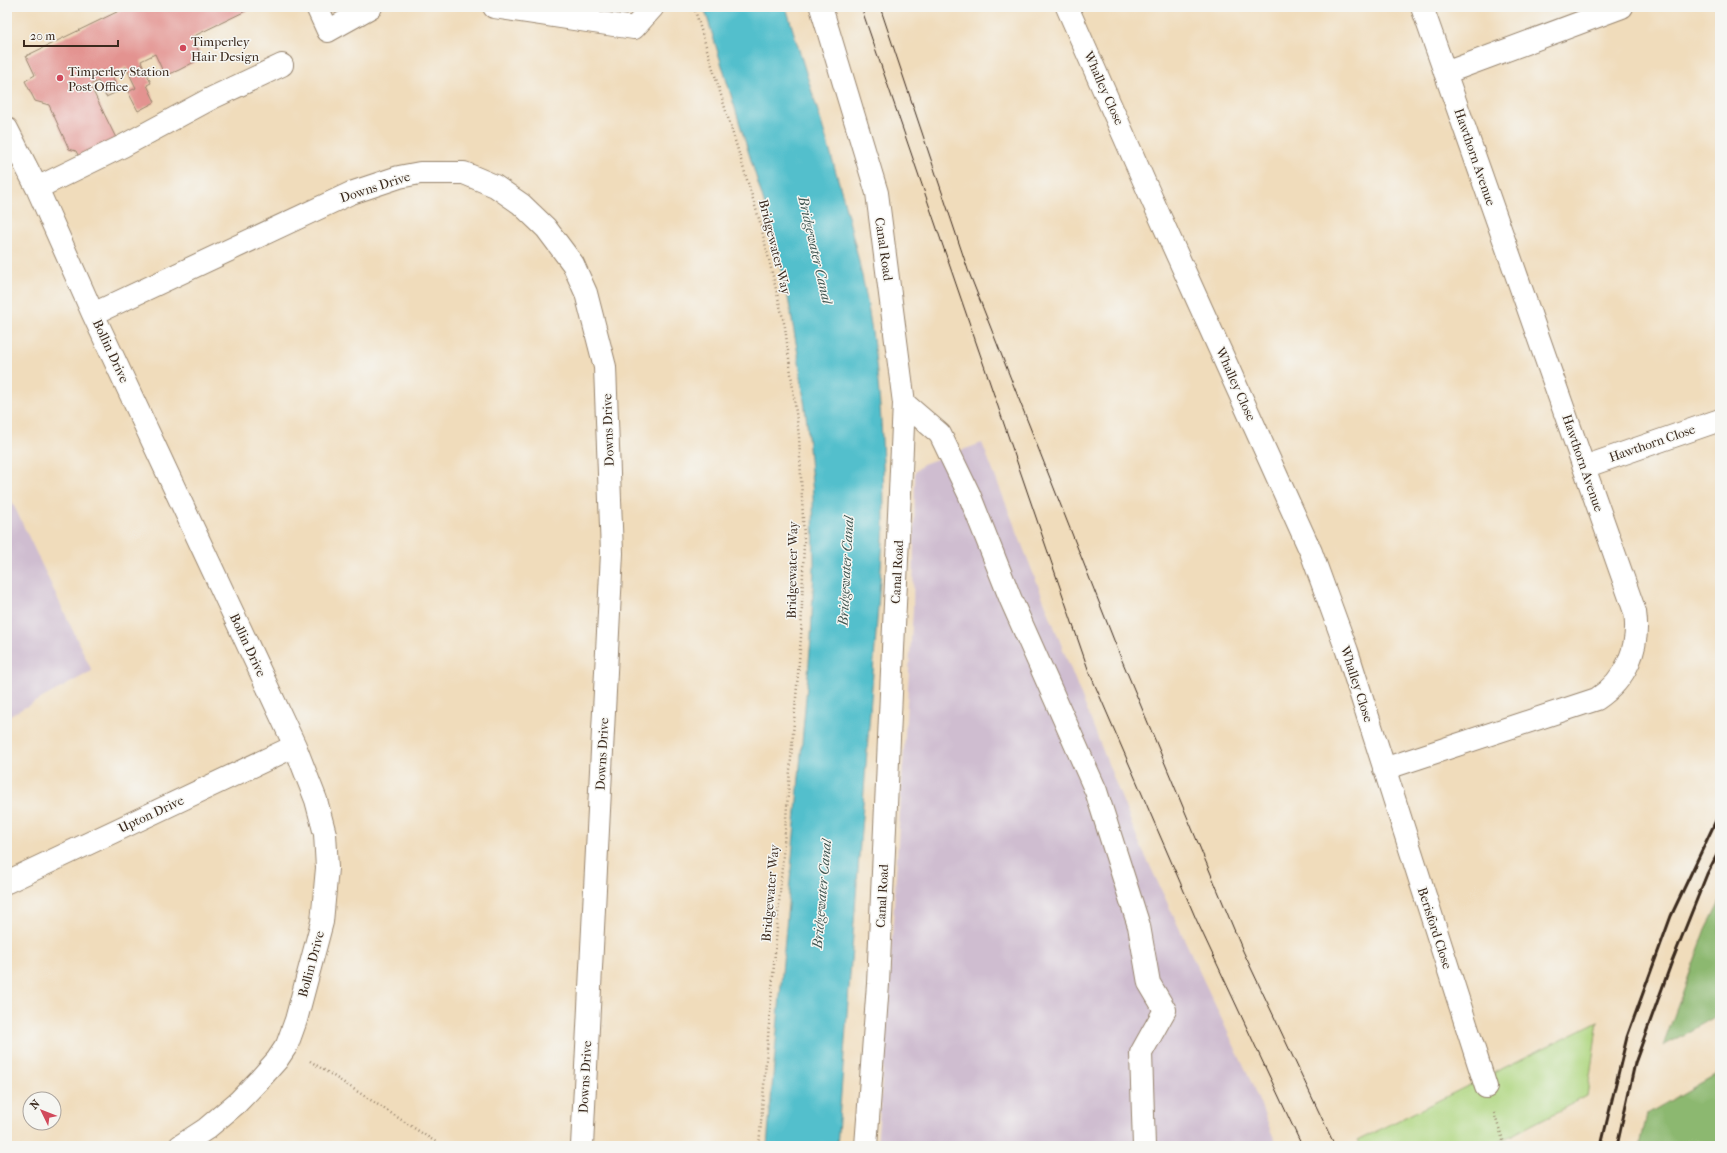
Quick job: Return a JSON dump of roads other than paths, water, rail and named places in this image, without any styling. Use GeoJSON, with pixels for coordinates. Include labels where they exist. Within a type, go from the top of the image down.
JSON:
{"type":"FeatureCollection","features":[{"type":"Feature","properties":{"kind":"street"},"geometry":{"type":"LineString","coordinates":[[317,7],[328,31],[371,7]]}},
{"type":"Feature","properties":{"kind":"street"},"geometry":{"type":"LineString","coordinates":[[494,7],[634,28],[653,7]]}},
{"type":"Feature","properties":{"kind":"street","name":"Canal Road"},"geometry":{"type":"LineString","coordinates":[[821,7],[877,193],[904,403],[878,984],[866,1146]]}},
{"type":"Feature","properties":{"kind":"street","name":"Whalley Close"},"geometry":{"type":"LineString","coordinates":[[1068,7],[1151,197],[1311,552],[1347,651],[1384,769]]}},
{"type":"Feature","properties":{"kind":"street","name":"Hawthorn Avenue"},"geometry":{"type":"LineString","coordinates":[[1384,769],[1597,699],[1609,691],[1626,670],[1636,636],[1635,612],[1422,7]]}},
{"type":"Feature","properties":{"kind":"street"},"geometry":{"type":"LineString","coordinates":[[1445,73],[1622,7]]}},
{"type":"Feature","properties":{"kind":"street"},"geometry":{"type":"LineString","coordinates":[[37,188],[123,146],[212,98],[282,65]]}},
{"type":"Feature","properties":{"kind":"street","name":"Bollin Drive"},"geometry":{"type":"LineString","coordinates":[[7,129],[37,188],[93,314],[295,746],[316,800],[325,834],[327,868],[322,922],[296,1020],[287,1046],[277,1060],[238,1102],[206,1129],[180,1146]]}},
{"type":"Feature","properties":{"kind":"street","name":"Downs Drive"},"geometry":{"type":"LineString","coordinates":[[93,314],[351,193],[399,177],[420,173],[464,173],[495,186],[521,204],[546,228],[573,264],[586,293],[605,367],[612,553],[582,1146]]}},
{"type":"Feature","properties":{"kind":"street"},"geometry":{"type":"LineString","coordinates":[[904,403],[940,434],[969,494],[1011,600],[1096,791],[1121,867],[1139,926],[1149,983],[1165,1010],[1141,1053],[1144,1146]]}},
{"type":"Feature","properties":{"kind":"street","name":"Hawthorn Close"},"geometry":{"type":"LineString","coordinates":[[1584,467],[1720,420]]}},
{"type":"Feature","properties":{"kind":"street","name":"Upton Drive"},"geometry":{"type":"LineString","coordinates":[[7,882],[295,746]]}},
{"type":"Feature","properties":{"kind":"street","name":"Berisford Close"},"geometry":{"type":"LineString","coordinates":[[1384,769],[1486,1088]]}},
{"type":"Feature","properties":{"kind":"water","name":"Bridgewater Canal"},"geometry":{"type":"Polygon","coordinates":[[[704,7],[786,7],[849,218],[865,290],[878,378],[882,438],[884,528],[837,1146],[767,1146],[811,639],[814,567],[813,495],[807,423],[798,354],[786,286],[769,219],[704,7]]]}},
{"type":"Feature","properties":{"kind":"tram line"},"geometry":{"type":"LineString","coordinates":[[861,7],[1088,669],[1196,919],[1302,1146]]}},
{"type":"Feature","properties":{"kind":"tram line"},"geometry":{"type":"LineString","coordinates":[[880,7],[968,270],[1121,658],[1243,951],[1335,1146]]}},
{"type":"Feature","properties":{"kind":"railway"},"geometry":{"type":"LineString","coordinates":[[1601,1146],[1627,1037],[1671,916],[1720,812]]}},
{"type":"Feature","properties":{"kind":"railway"},"geometry":{"type":"LineString","coordinates":[[1617,1146],[1635,1063],[1671,964],[1707,874],[1720,849]]}},
{"type":"Feature","properties":{"kind":"place","name":"Timperley Hair Design"},"geometry":{"type":"Point","coordinates":[183,48]}},
{"type":"Feature","properties":{"kind":"place","name":"Timperley Station Post Office"},"geometry":{"type":"Point","coordinates":[60,78]}}]}
